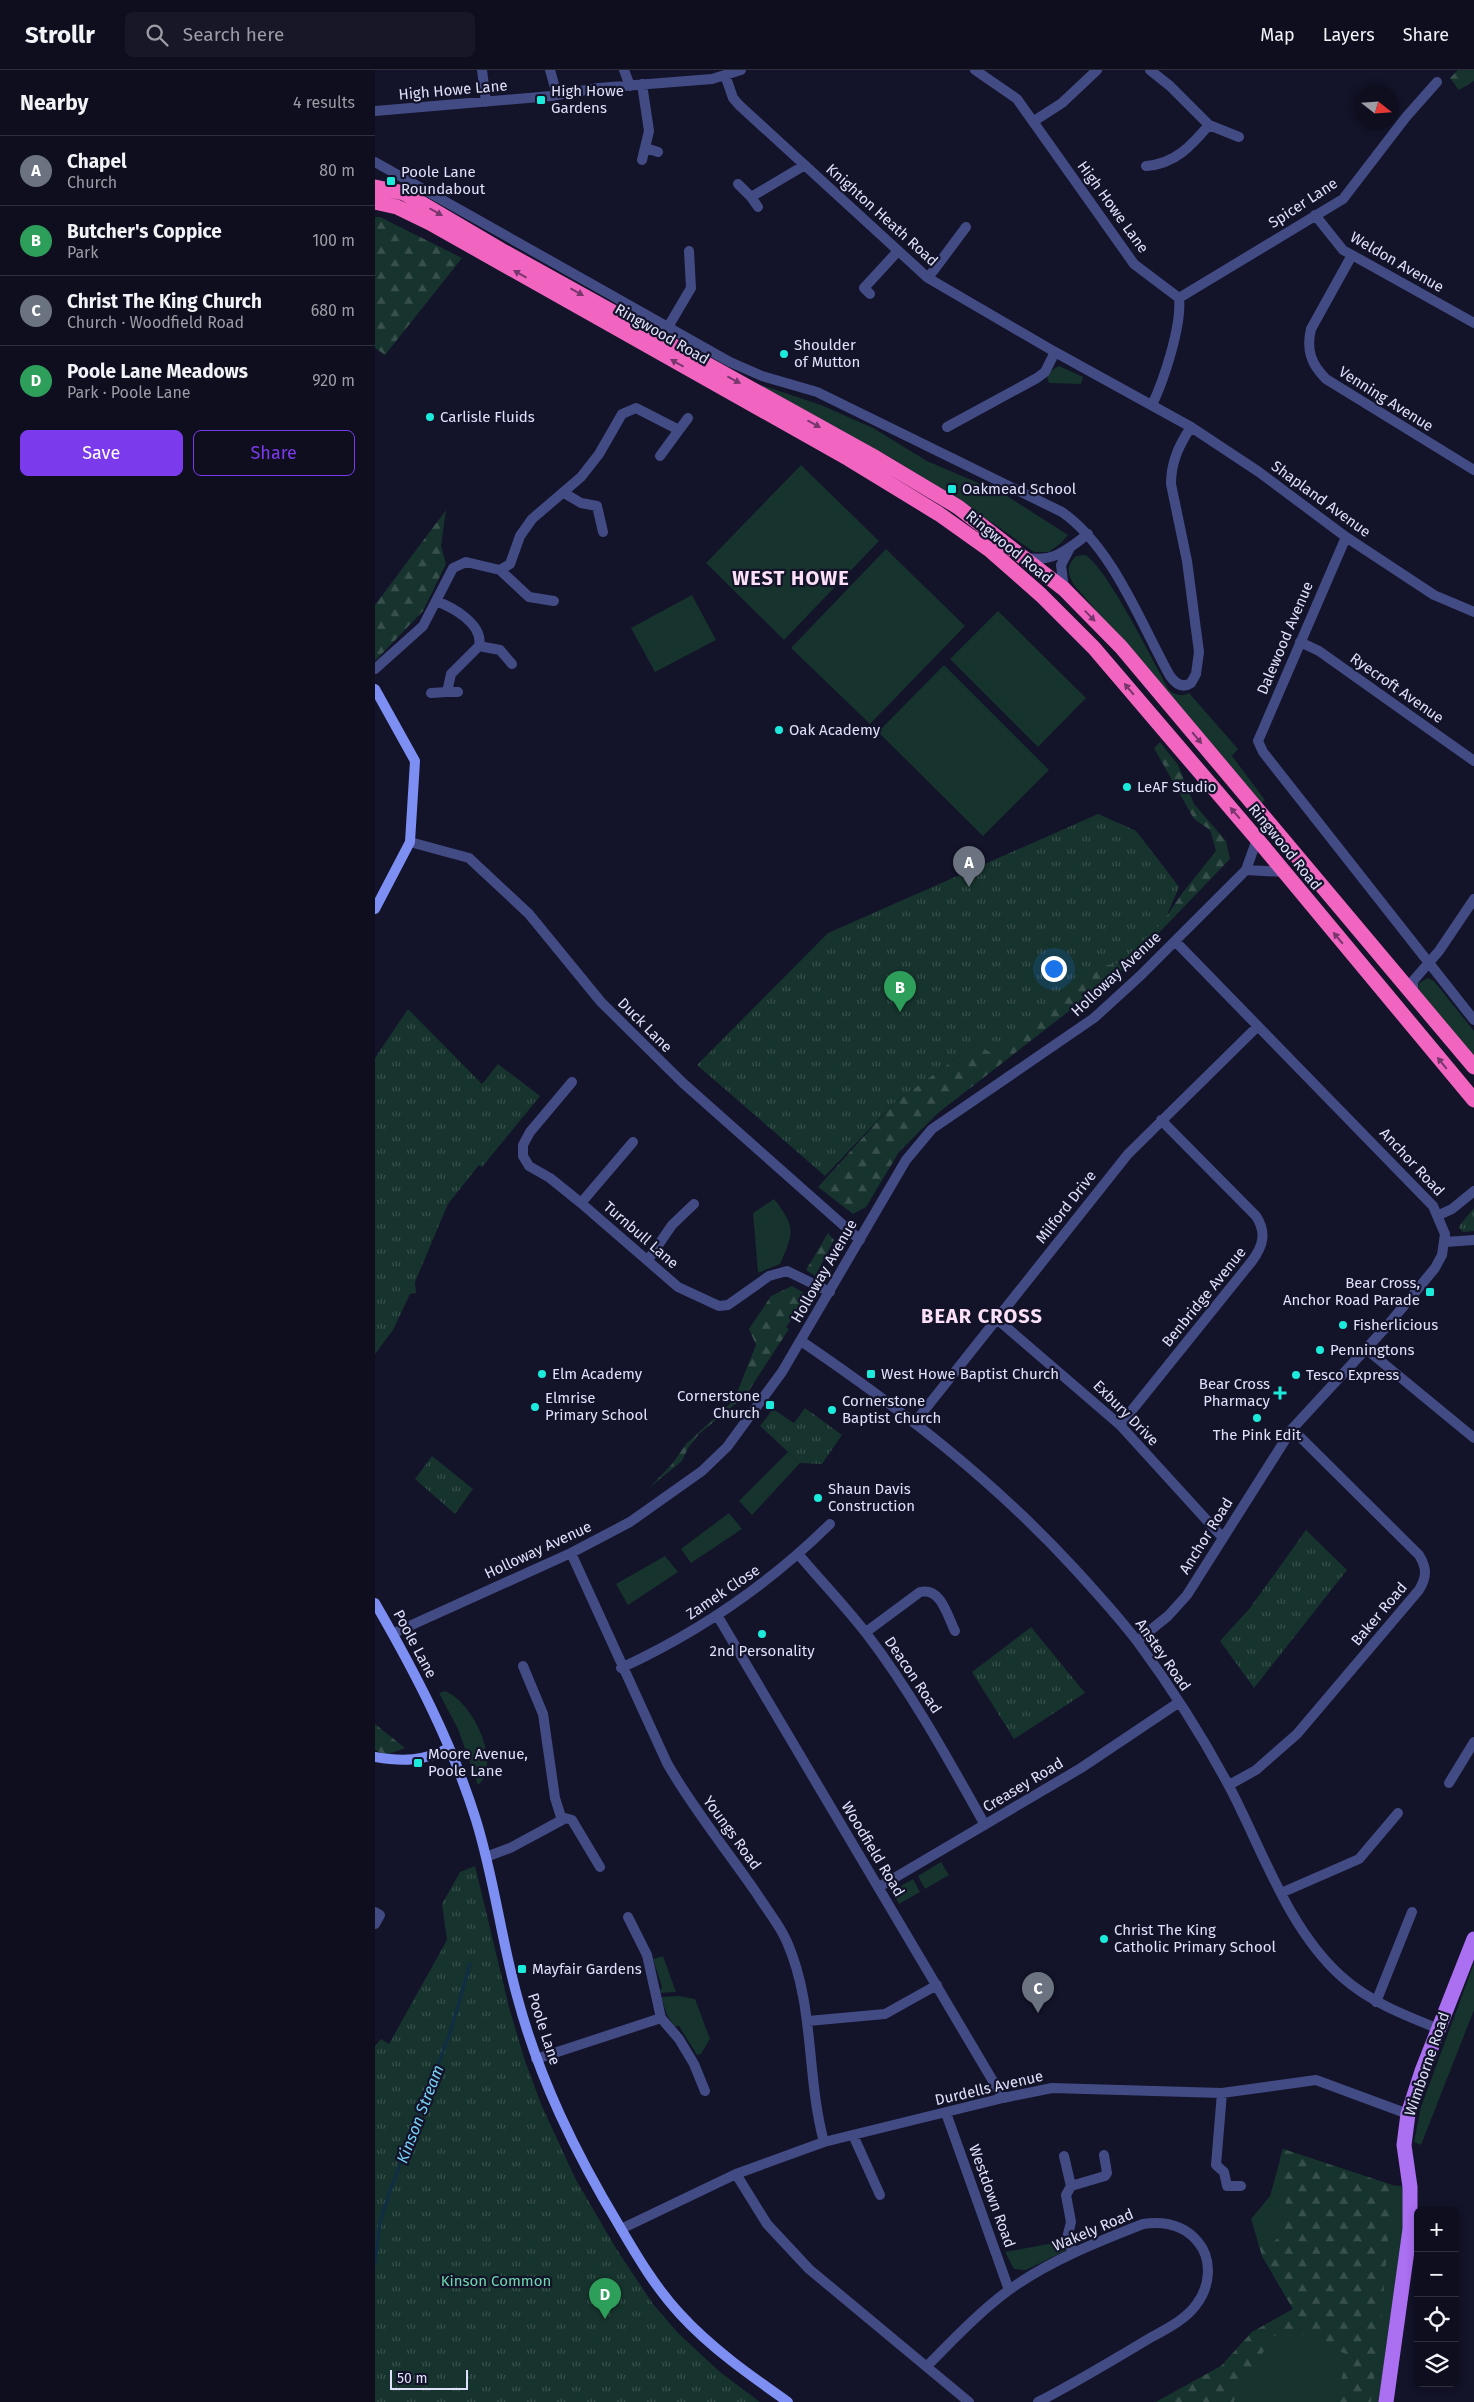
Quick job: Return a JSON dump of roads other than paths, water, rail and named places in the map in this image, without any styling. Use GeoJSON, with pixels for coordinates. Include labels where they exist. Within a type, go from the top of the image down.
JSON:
{"type":"FeatureCollection","features":[{"type":"Feature","properties":{"kind":"highway","name":"Ringwood Road"},"geometry":{"type":"LineString","coordinates":[[375,187],[404,193],[676,349],[903,473],[958,506],[1027,558],[1064,589],[1121,647],[1474,1067]]}},
{"type":"Feature","properties":{"kind":"highway","name":"Ringwood Road"},"geometry":{"type":"LineString","coordinates":[[375,202],[397,207],[430,224],[849,459],[960,528],[991,551],[1041,595],[1094,648],[1257,839],[1474,1100]]}},
{"type":"Feature","properties":{"kind":"main road","name":"Wimborne Road"},"geometry":{"type":"LineString","coordinates":[[1386,2402],[1410,2229],[1411,2192],[1404,2145],[1408,2114],[1439,2029],[1468,1971],[1474,1939]]}},
{"type":"Feature","properties":{"kind":"street"},"geometry":{"type":"LineString","coordinates":[[482,70],[486,102]]}},
{"type":"Feature","properties":{"kind":"street"},"geometry":{"type":"LineString","coordinates":[[550,70],[557,95]]}},
{"type":"Feature","properties":{"kind":"street"},"geometry":{"type":"LineString","coordinates":[[624,70],[630,86]]}},
{"type":"Feature","properties":{"kind":"street","name":"High Howe Lane"},"geometry":{"type":"LineString","coordinates":[[375,111],[557,95],[588,89],[698,81],[741,70]]}},
{"type":"Feature","properties":{"kind":"street","name":"High Howe Lane"},"geometry":{"type":"LineString","coordinates":[[975,70],[1017,99],[1134,264],[1179,298]]}},
{"type":"Feature","properties":{"kind":"street"},"geometry":{"type":"LineString","coordinates":[[1034,121],[1061,103],[1097,70]]}},
{"type":"Feature","properties":{"kind":"street"},"geometry":{"type":"LineString","coordinates":[[1150,70],[1170,86],[1209,125],[1239,137]]}},
{"type":"Feature","properties":{"kind":"street","name":"Knighton Heath Road"},"geometry":{"type":"LineString","coordinates":[[725,75],[733,98],[739,105],[927,278],[1055,352],[1152,405]]}},
{"type":"Feature","properties":{"kind":"street","name":"Spicer Lane"},"geometry":{"type":"LineString","coordinates":[[1179,298],[1348,194],[1406,117],[1437,82]]}},
{"type":"Feature","properties":{"kind":"street"},"geometry":{"type":"LineString","coordinates":[[642,84],[649,131],[647,148],[642,160]]}},
{"type":"Feature","properties":{"kind":"street"},"geometry":{"type":"LineString","coordinates":[[1146,166],[1169,162],[1188,148],[1209,125]]}},
{"type":"Feature","properties":{"kind":"street"},"geometry":{"type":"LineString","coordinates":[[647,148],[658,152]]}},
{"type":"Feature","properties":{"kind":"street","name":"Ringwood Road"},"geometry":{"type":"LineString","coordinates":[[375,162],[668,328],[747,370],[817,392],[1049,506],[1077,523],[1107,559],[1170,676],[1175,683],[1182,686],[1191,684],[1196,674],[1199,652],[1187,561],[1171,484],[1173,460],[1191,427]]}},
{"type":"Feature","properties":{"kind":"street"},"geometry":{"type":"LineString","coordinates":[[751,197],[805,164]]}},
{"type":"Feature","properties":{"kind":"street"},"geometry":{"type":"LineString","coordinates":[[738,184],[758,207]]}},
{"type":"Feature","properties":{"kind":"street","name":"Weldon Avenue"},"geometry":{"type":"LineString","coordinates":[[1315,215],[1343,250],[1474,323]]}},
{"type":"Feature","properties":{"kind":"street"},"geometry":{"type":"LineString","coordinates":[[927,278],[966,227]]}},
{"type":"Feature","properties":{"kind":"street"},"geometry":{"type":"LineString","coordinates":[[668,328],[691,288],[689,251]]}},
{"type":"Feature","properties":{"kind":"street"},"geometry":{"type":"LineString","coordinates":[[863,288],[897,252]]}},
{"type":"Feature","properties":{"kind":"street","name":"Venning Avenue"},"geometry":{"type":"LineString","coordinates":[[1353,255],[1311,329],[1308,342],[1309,356],[1316,369],[1325,379],[1474,470]]}},
{"type":"Feature","properties":{"kind":"street"},"geometry":{"type":"LineString","coordinates":[[1152,405],[1169,358],[1180,308],[1179,298]]}},
{"type":"Feature","properties":{"kind":"street"},"geometry":{"type":"LineString","coordinates":[[947,427],[1037,378],[1045,372],[1055,352]]}},
{"type":"Feature","properties":{"kind":"street","name":"Shapland Avenue"},"geometry":{"type":"LineString","coordinates":[[1152,405],[1191,427],[1259,472],[1346,537],[1434,595],[1474,612]]}},
{"type":"Feature","properties":{"kind":"street"},"geometry":{"type":"LineString","coordinates":[[375,669],[423,626],[453,568],[461,564],[471,563],[489,570],[500,570],[510,564],[520,536],[532,519],[548,504],[564,493],[589,467],[618,420],[627,411],[636,408],[679,430]]}},
{"type":"Feature","properties":{"kind":"street"},"geometry":{"type":"LineString","coordinates":[[660,456],[688,418]]}},
{"type":"Feature","properties":{"kind":"street"},"geometry":{"type":"LineString","coordinates":[[564,493],[581,503],[597,506],[603,532]]}},
{"type":"Feature","properties":{"kind":"street","name":"Ringwood Road"},"geometry":{"type":"LineString","coordinates":[[1027,558],[1042,560],[1055,556],[1088,534]]}},
{"type":"Feature","properties":{"kind":"street","name":"Dalewood Avenue"},"geometry":{"type":"LineString","coordinates":[[1346,537],[1258,741],[1263,752],[1428,964]]}},
{"type":"Feature","properties":{"kind":"street","name":"Ringwood Road"},"geometry":{"type":"LineString","coordinates":[[1064,589],[1061,565],[1071,547]]}},
{"type":"Feature","properties":{"kind":"street"},"geometry":{"type":"LineString","coordinates":[[500,570],[529,597],[554,602]]}},
{"type":"Feature","properties":{"kind":"street"},"geometry":{"type":"LineString","coordinates":[[435,601],[459,612],[473,626],[478,635],[479,646]]}},
{"type":"Feature","properties":{"kind":"street","name":"Ryecroft Avenue"},"geometry":{"type":"LineString","coordinates":[[1300,642],[1319,651],[1474,760]]}},
{"type":"Feature","properties":{"kind":"street"},"geometry":{"type":"LineString","coordinates":[[479,646],[500,650],[512,664]]}},
{"type":"Feature","properties":{"kind":"street"},"geometry":{"type":"LineString","coordinates":[[447,692],[451,674],[479,646]]}},
{"type":"Feature","properties":{"kind":"street"},"geometry":{"type":"LineString","coordinates":[[375,688],[415,760],[410,842],[375,909]]}},
{"type":"Feature","properties":{"kind":"street"},"geometry":{"type":"LineString","coordinates":[[431,693],[458,692]]}},
{"type":"Feature","properties":{"kind":"street","name":"Holloway Avenue"},"geometry":{"type":"LineString","coordinates":[[394,1633],[571,1554],[630,1522],[702,1471],[727,1447],[751,1416],[801,1341],[906,1160],[932,1129],[1094,1018],[1246,870],[1257,839]]}},
{"type":"Feature","properties":{"kind":"street","name":"Duck Lane"},"geometry":{"type":"LineString","coordinates":[[410,842],[469,858],[529,914],[601,1002],[683,1083],[860,1240]]}},
{"type":"Feature","properties":{"kind":"street"},"geometry":{"type":"LineString","coordinates":[[1246,870],[1284,872]]}},
{"type":"Feature","properties":{"kind":"street"},"geometry":{"type":"LineString","coordinates":[[1413,996],[1413,981],[1428,964],[1474,899]]}},
{"type":"Feature","properties":{"kind":"street","name":"Anchor Road"},"geometry":{"type":"LineString","coordinates":[[1137,1641],[1168,1616],[1187,1595],[1292,1429],[1416,1294],[1435,1268],[1442,1255],[1445,1242],[1445,1234],[1439,1214],[1399,1169],[1175,941]]}},
{"type":"Feature","properties":{"kind":"street"},"geometry":{"type":"LineString","coordinates":[[1428,964],[1474,1020]]}},
{"type":"Feature","properties":{"kind":"street"},"geometry":{"type":"LineString","coordinates":[[1396,973],[1403,977],[1417,975]]}},
{"type":"Feature","properties":{"kind":"street","name":"Milford Drive"},"geometry":{"type":"LineString","coordinates":[[915,1422],[998,1320],[1122,1161],[1161,1120],[1258,1026]]}},
{"type":"Feature","properties":{"kind":"street","name":"Turnbull Lane"},"geometry":{"type":"LineString","coordinates":[[572,1082],[531,1132],[523,1145],[523,1156],[529,1166],[550,1178],[581,1203],[678,1287],[719,1306],[728,1305],[769,1276],[787,1272],[830,1292]]}},
{"type":"Feature","properties":{"kind":"street","name":"Benbridge Avenue"},"geometry":{"type":"LineString","coordinates":[[1120,1425],[1252,1261],[1263,1242],[1261,1225],[1257,1216],[1161,1120]]}},
{"type":"Feature","properties":{"kind":"street"},"geometry":{"type":"LineString","coordinates":[[581,1203],[633,1142]]}},
{"type":"Feature","properties":{"kind":"street"},"geometry":{"type":"LineString","coordinates":[[1439,1214],[1452,1209],[1474,1191]]}},
{"type":"Feature","properties":{"kind":"street"},"geometry":{"type":"LineString","coordinates":[[649,1260],[672,1226],[693,1204]]}},
{"type":"Feature","properties":{"kind":"street"},"geometry":{"type":"LineString","coordinates":[[1445,1242],[1474,1240]]}},
{"type":"Feature","properties":{"kind":"street","name":"Exbury Drive"},"geometry":{"type":"LineString","coordinates":[[998,1320],[1120,1425],[1223,1538]]}},
{"type":"Feature","properties":{"kind":"street","name":"Anstey Road"},"geometry":{"type":"LineString","coordinates":[[801,1341],[878,1393],[915,1422],[1017,1510],[1095,1590],[1137,1641],[1179,1703],[1229,1786],[1281,1893],[1312,1944],[1328,1964],[1343,1978],[1376,2002],[1439,2029]]}},
{"type":"Feature","properties":{"kind":"street"},"geometry":{"type":"LineString","coordinates":[[1366,1349],[1474,1438]]}},
{"type":"Feature","properties":{"kind":"street","name":"Baker Road"},"geometry":{"type":"LineString","coordinates":[[1229,1786],[1256,1770],[1297,1734],[1419,1590],[1425,1577],[1424,1565],[1417,1553],[1292,1429]]}},
{"type":"Feature","properties":{"kind":"street","name":"Zamek Close"},"geometry":{"type":"LineString","coordinates":[[621,1668],[661,1649],[717,1615],[799,1555],[830,1524]]}},
{"type":"Feature","properties":{"kind":"street","name":"Youngs Road"},"geometry":{"type":"LineString","coordinates":[[571,1554],[655,1740],[683,1791],[745,1876],[787,1941],[797,1970],[808,2021],[812,2084],[823,2142]]}},
{"type":"Feature","properties":{"kind":"street","name":"Deacon Road"},"geometry":{"type":"LineString","coordinates":[[799,1555],[866,1632],[931,1728],[985,1825]]}},
{"type":"Feature","properties":{"kind":"street"},"geometry":{"type":"LineString","coordinates":[[866,1632],[920,1592],[927,1591],[932,1591],[937,1596],[955,1631]]}},
{"type":"Feature","properties":{"kind":"street","name":"Poole Lane"},"geometry":{"type":"LineString","coordinates":[[375,1603],[394,1633],[449,1748],[476,1820],[517,1996],[555,2108],[576,2151],[658,2289],[705,2338],[788,2402]]}},
{"type":"Feature","properties":{"kind":"street","name":"Woodfield Road"},"geometry":{"type":"LineString","coordinates":[[717,1615],[1003,2098]]}},
{"type":"Feature","properties":{"kind":"street"},"geometry":{"type":"LineString","coordinates":[[523,1666],[543,1714],[555,1798],[562,1820]]}},
{"type":"Feature","properties":{"kind":"street","name":"Creasey Road"},"geometry":{"type":"LineString","coordinates":[[879,1887],[1081,1768],[1179,1703]]}},
{"type":"Feature","properties":{"kind":"street"},"geometry":{"type":"LineString","coordinates":[[1449,1783],[1474,1742]]}},
{"type":"Feature","properties":{"kind":"street"},"geometry":{"type":"LineString","coordinates":[[375,1758],[400,1762],[425,1759],[449,1748]]}},
{"type":"Feature","properties":{"kind":"street"},"geometry":{"type":"LineString","coordinates":[[1281,1893],[1359,1859],[1398,1813]]}},
{"type":"Feature","properties":{"kind":"street"},"geometry":{"type":"LineString","coordinates":[[486,1857],[510,1848],[565,1818],[572,1820],[600,1867]]}},
{"type":"Feature","properties":{"kind":"street"},"geometry":{"type":"LineString","coordinates":[[375,1912],[380,1915],[375,1924]]}},
{"type":"Feature","properties":{"kind":"street"},"geometry":{"type":"LineString","coordinates":[[1376,2002],[1412,1912]]}},
{"type":"Feature","properties":{"kind":"street"},"geometry":{"type":"LineString","coordinates":[[628,1917],[647,1955],[661,2018],[679,2039],[695,2064],[705,2091]]}},
{"type":"Feature","properties":{"kind":"street"},"geometry":{"type":"LineString","coordinates":[[808,2021],[885,2014],[937,1985]]}},
{"type":"Feature","properties":{"kind":"street"},"geometry":{"type":"LineString","coordinates":[[537,2059],[661,2018]]}},
{"type":"Feature","properties":{"kind":"street","name":"Durdells Avenue"},"geometry":{"type":"LineString","coordinates":[[621,2229],[736,2174],[823,2142],[1003,2098],[1052,2088],[1222,2093],[1316,2080],[1408,2114]]}},
{"type":"Feature","properties":{"kind":"street"},"geometry":{"type":"LineString","coordinates":[[1222,2093],[1216,2165],[1224,2172],[1227,2186],[1241,2186]]}},
{"type":"Feature","properties":{"kind":"street","name":"Westdown Road"},"geometry":{"type":"LineString","coordinates":[[946,2113],[1009,2290]]}},
{"type":"Feature","properties":{"kind":"street"},"geometry":{"type":"LineString","coordinates":[[853,2134],[880,2195]]}},
{"type":"Feature","properties":{"kind":"street"},"geometry":{"type":"LineString","coordinates":[[1071,2186],[1105,2176],[1107,2173],[1104,2155]]}},
{"type":"Feature","properties":{"kind":"street"},"geometry":{"type":"LineString","coordinates":[[1064,2156],[1071,2186],[1066,2195],[1071,2222],[1067,2238],[1073,2253]]}},
{"type":"Feature","properties":{"kind":"street"},"geometry":{"type":"LineString","coordinates":[[736,2174],[752,2204],[786,2246],[815,2275],[969,2402]]}},
{"type":"Feature","properties":{"kind":"street","name":"Wakely Road"},"geometry":{"type":"LineString","coordinates":[[927,2366],[976,2317],[1009,2290],[1073,2253],[1143,2224],[1156,2222],[1170,2224],[1190,2233],[1199,2243],[1207,2266],[1207,2284],[1196,2306],[1187,2315],[1082,2379],[1038,2402]]}},
{"type":"Feature","properties":{"kind":"waterway","name":"Kinson Stream"},"geometry":{"type":"LineString","coordinates":[[375,2264],[380,2222],[450,2033],[470,1964]]}},
{"type":"Feature","properties":{"kind":"place","name":"High Howe Gardens"},"geometry":{"type":"Point","coordinates":[541,100]}},
{"type":"Feature","properties":{"kind":"place","name":"Poole Lane Roundabout"},"geometry":{"type":"Point","coordinates":[391,181]}},
{"type":"Feature","properties":{"kind":"place","name":"Shoulder of Mutton"},"geometry":{"type":"Point","coordinates":[784,354]}},
{"type":"Feature","properties":{"kind":"place","name":"Carlisle Fluids"},"geometry":{"type":"Point","coordinates":[430,417]}},
{"type":"Feature","properties":{"kind":"place","name":"Oakmead School"},"geometry":{"type":"Point","coordinates":[952,489]}},
{"type":"Feature","properties":{"kind":"place","name":"Oak Academy"},"geometry":{"type":"Point","coordinates":[779,730]}},
{"type":"Feature","properties":{"kind":"place","name":"LeAF Studio"},"geometry":{"type":"Point","coordinates":[1127,787]}},
{"type":"Feature","properties":{"kind":"place","name":"Chapel"},"geometry":{"type":"Point","coordinates":[969,887]}},
{"type":"Feature","properties":{"kind":"place","name":"Butcher's Coppice"},"geometry":{"type":"Point","coordinates":[900,1012]}},
{"type":"Feature","properties":{"kind":"place","name":"Bear Cross, Anchor Road Parade"},"geometry":{"type":"Point","coordinates":[1430,1292]}},
{"type":"Feature","properties":{"kind":"place","name":"Fisherlicious"},"geometry":{"type":"Point","coordinates":[1343,1325]}},
{"type":"Feature","properties":{"kind":"place","name":"Penningtons"},"geometry":{"type":"Point","coordinates":[1320,1350]}},
{"type":"Feature","properties":{"kind":"place","name":"Elm Academy"},"geometry":{"type":"Point","coordinates":[542,1374]}},
{"type":"Feature","properties":{"kind":"place","name":"West Howe Baptist Church"},"geometry":{"type":"Point","coordinates":[871,1374]}},
{"type":"Feature","properties":{"kind":"place","name":"Tesco Express"},"geometry":{"type":"Point","coordinates":[1296,1375]}},
{"type":"Feature","properties":{"kind":"place","name":"Bear Cross Pharmacy"},"geometry":{"type":"Point","coordinates":[1280,1393]}},
{"type":"Feature","properties":{"kind":"place","name":"Cornerstone Church"},"geometry":{"type":"Point","coordinates":[770,1405]}},
{"type":"Feature","properties":{"kind":"place","name":"Elmrise Primary School"},"geometry":{"type":"Point","coordinates":[535,1407]}},
{"type":"Feature","properties":{"kind":"place","name":"Cornerstone Baptist Church"},"geometry":{"type":"Point","coordinates":[832,1410]}},
{"type":"Feature","properties":{"kind":"place","name":"The Pink Edit"},"geometry":{"type":"Point","coordinates":[1257,1418]}},
{"type":"Feature","properties":{"kind":"place","name":"Shaun Davis Construction"},"geometry":{"type":"Point","coordinates":[818,1498]}},
{"type":"Feature","properties":{"kind":"place","name":"2nd Personality"},"geometry":{"type":"Point","coordinates":[762,1634]}},
{"type":"Feature","properties":{"kind":"place","name":"Moore Avenue, Poole Lane"},"geometry":{"type":"Point","coordinates":[418,1763]}},
{"type":"Feature","properties":{"kind":"place","name":"Christ The King Catholic Primary School"},"geometry":{"type":"Point","coordinates":[1104,1939]}},
{"type":"Feature","properties":{"kind":"place","name":"Mayfair Gardens"},"geometry":{"type":"Point","coordinates":[522,1969]}},
{"type":"Feature","properties":{"kind":"place","name":"Christ The King Church"},"geometry":{"type":"Point","coordinates":[1038,2013]}},
{"type":"Feature","properties":{"kind":"place","name":"Poole Lane Meadows"},"geometry":{"type":"Point","coordinates":[605,2319]}},
{"type":"Feature","properties":{"kind":"district","name":"WEST HOWE"},"geometry":{"type":"Point","coordinates":[791,578]}},
{"type":"Feature","properties":{"kind":"district","name":"BEAR CROSS"},"geometry":{"type":"Point","coordinates":[982,1316]}},
{"type":"Feature","properties":{"kind":"park label","name":"Kinson Common"},"geometry":{"type":"Point","coordinates":[496,2281]}}]}
